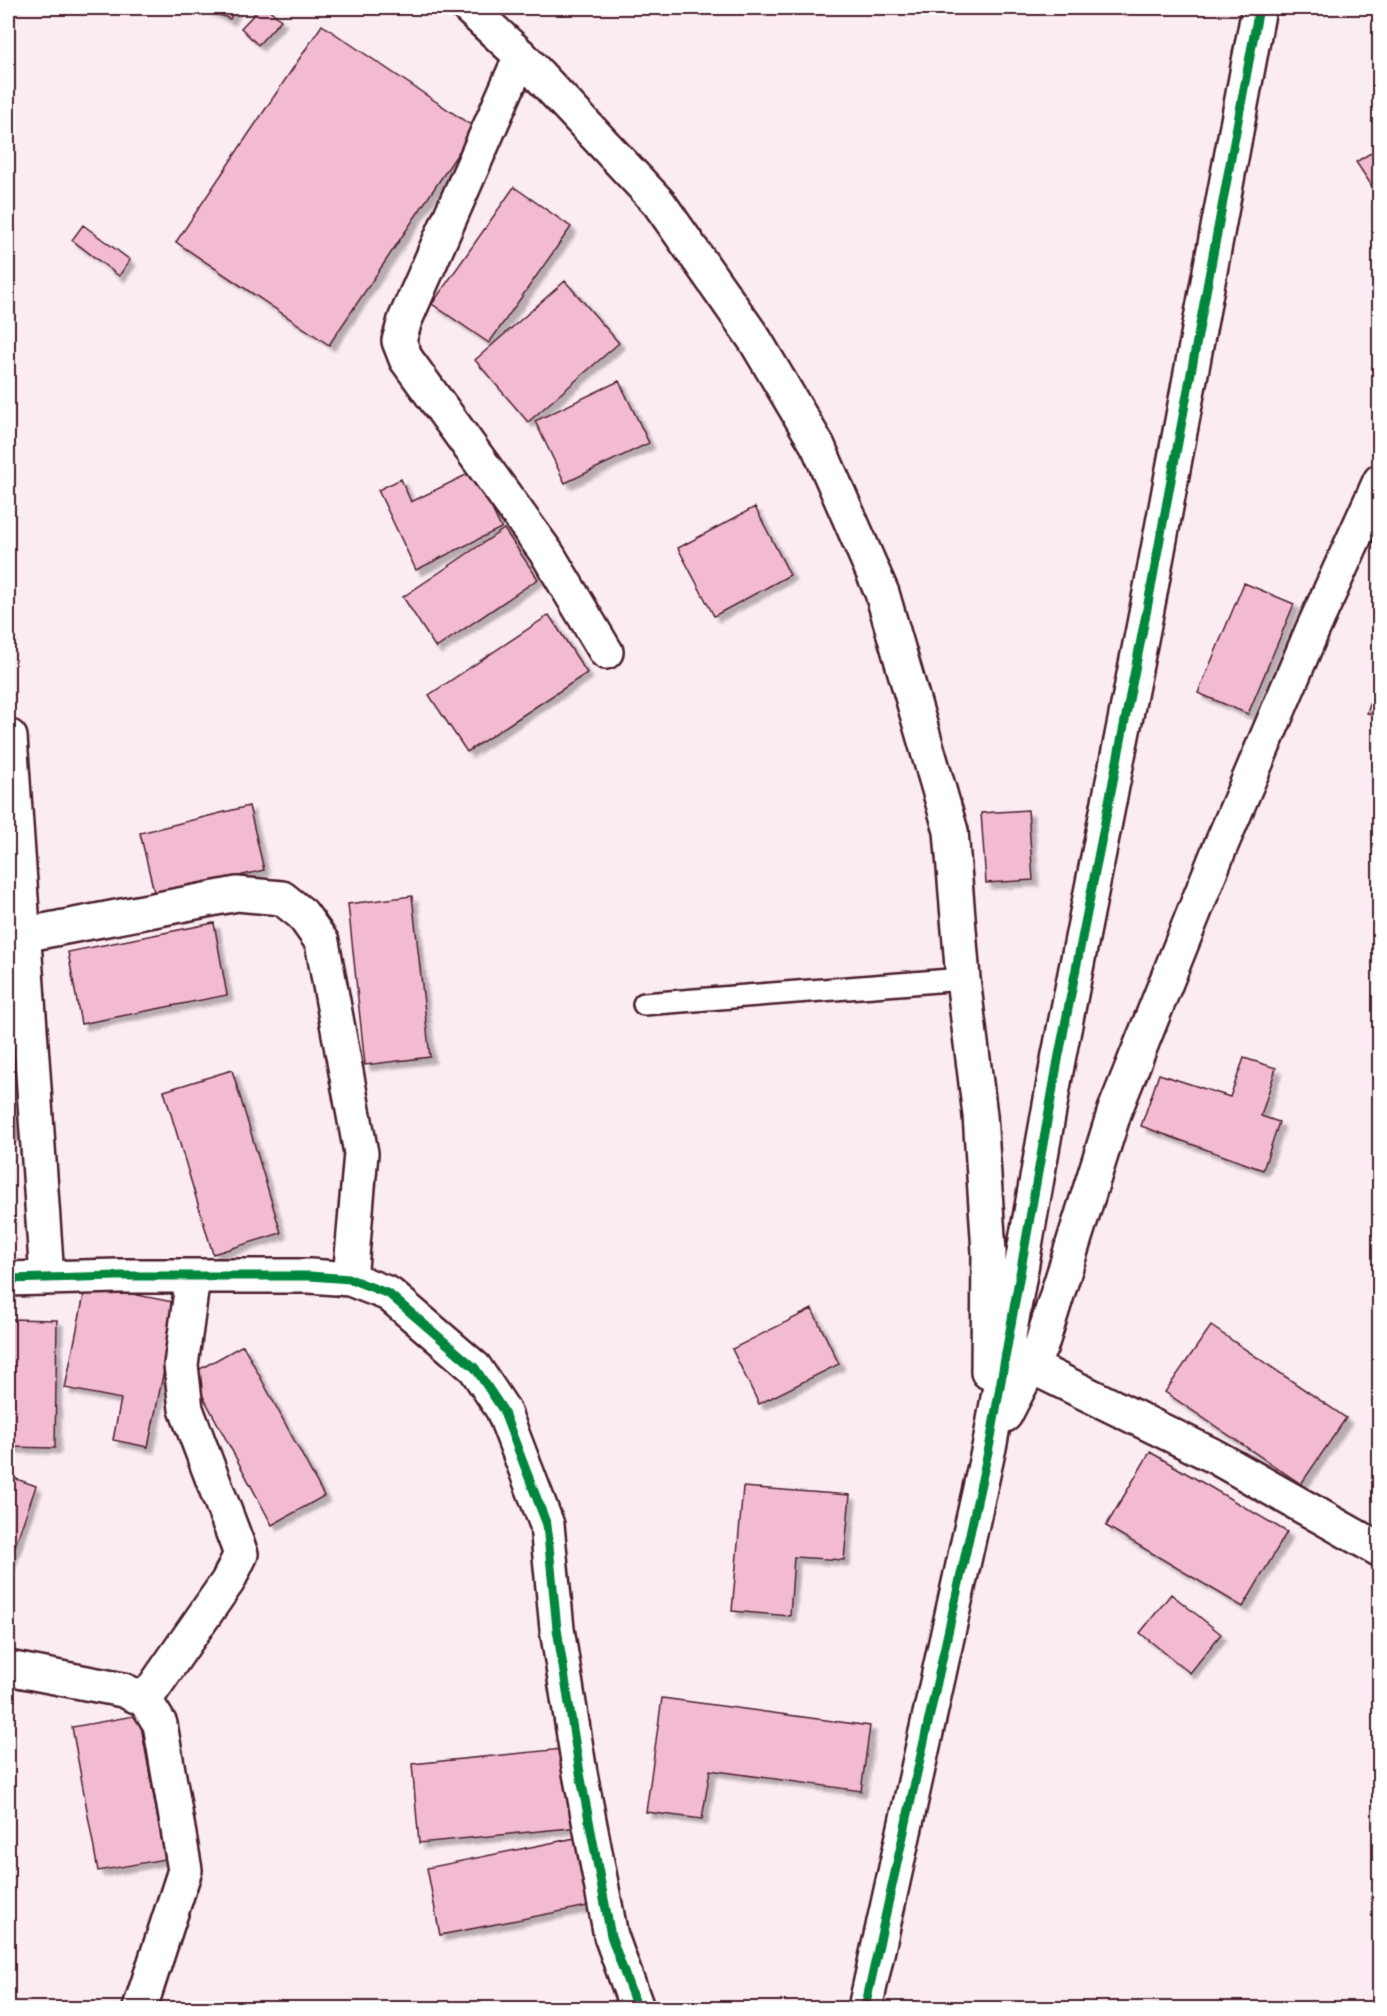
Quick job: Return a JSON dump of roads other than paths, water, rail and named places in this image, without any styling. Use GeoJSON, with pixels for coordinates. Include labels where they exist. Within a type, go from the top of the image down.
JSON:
{"type":"FeatureCollection","features":[{"type":"Feature","properties":{"kind":"street"},"geometry":{"type":"LineString","coordinates":[[469,8],[521,56],[658,203],[755,340],[818,446],[882,593],[951,831],[963,979],[980,1115],[989,1252],[987,1340],[990,1443]]}},
{"type":"Feature","properties":{"kind":"street"},"geometry":{"type":"LineString","coordinates":[[865,2008],[990,1443],[1058,1060],[1148,609],[1258,8]]}},
{"type":"Feature","properties":{"kind":"street"},"geometry":{"type":"LineString","coordinates":[[521,56],[405,321],[399,341],[406,359],[548,555],[606,652]]}},
{"type":"Feature","properties":{"kind":"street"},"geometry":{"type":"LineString","coordinates":[[990,1443],[1041,1346],[1115,1110],[1224,839],[1312,631],[1380,481]]}},
{"type":"Feature","properties":{"kind":"street"},"geometry":{"type":"LineString","coordinates":[[10,737],[47,1278]]}},
{"type":"Feature","properties":{"kind":"street"},"geometry":{"type":"LineString","coordinates":[[22,935],[237,894],[282,898],[302,914],[322,942],[361,1153],[351,1279]]}},
{"type":"Feature","properties":{"kind":"street"},"geometry":{"type":"LineString","coordinates":[[8,1279],[310,1276],[351,1279],[389,1294],[475,1368],[502,1410],[524,1461],[547,1525],[558,1640],[579,1773],[611,1936],[637,2008]]}},
{"type":"Feature","properties":{"kind":"street"},"geometry":{"type":"LineString","coordinates":[[145,1700],[228,1581],[241,1554],[232,1523],[186,1409],[181,1365],[193,1277]]}},
{"type":"Feature","properties":{"kind":"street"},"geometry":{"type":"LineString","coordinates":[[1030,1366],[1212,1455],[1380,1550]]}},
{"type":"Feature","properties":{"kind":"street"},"geometry":{"type":"LineString","coordinates":[[8,1668],[123,1690],[145,1700],[160,1724],[185,1870],[141,2008]]}},
{"type":"Feature","properties":{"kind":"lane"},"geometry":{"type":"LineString","coordinates":[[644,1004],[963,979]]}}]}
